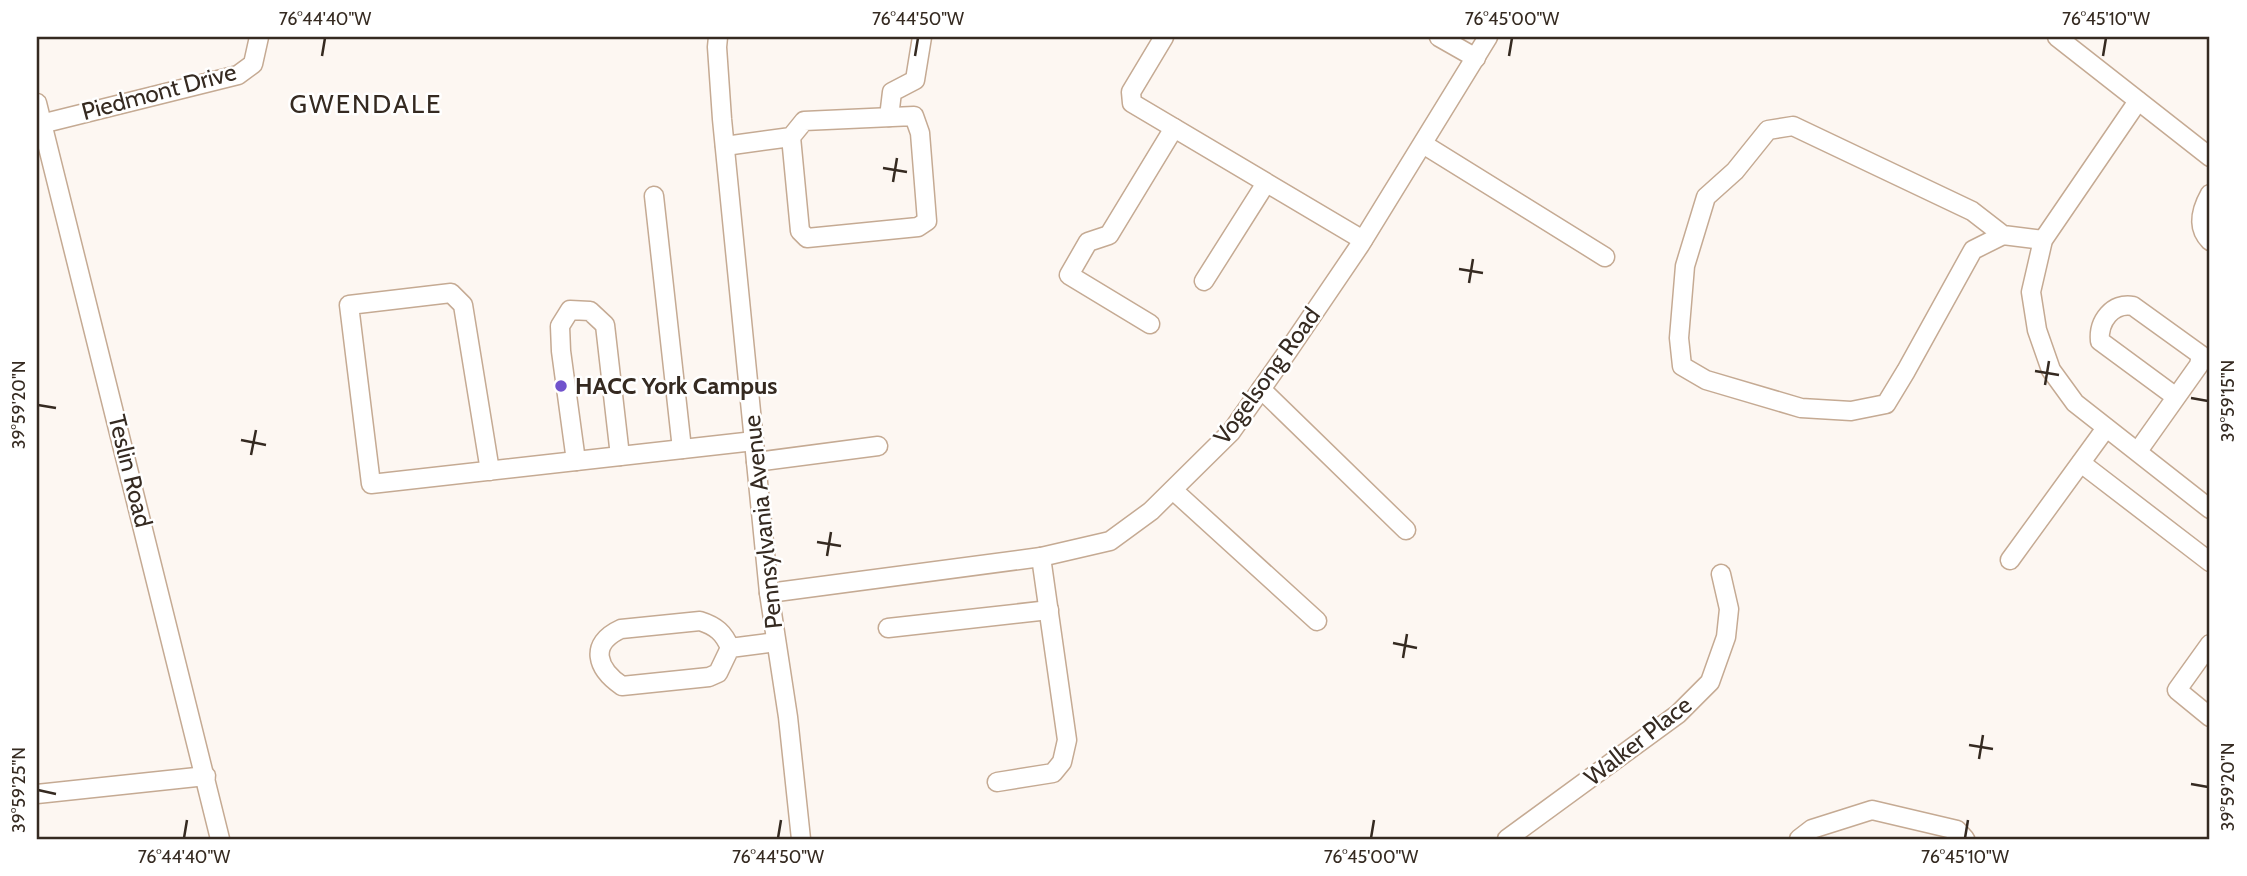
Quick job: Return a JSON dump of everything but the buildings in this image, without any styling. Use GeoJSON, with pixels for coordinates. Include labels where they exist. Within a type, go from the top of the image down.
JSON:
{"type":"FeatureCollection","features":[{"type":"Feature","properties":{"kind":"street","name":"Piedmont Drive"},"geometry":{"type":"LineString","coordinates":[[39,124],[238,75],[253,64],[259,37]]}},
{"type":"Feature","properties":{"kind":"street","name":"Pennsylvania Avenue"},"geometry":{"type":"LineString","coordinates":[[718,37],[716,47],[725,146],[769,593],[788,717],[801,839]]}},
{"type":"Feature","properties":{"kind":"street"},"geometry":{"type":"LineString","coordinates":[[889,117],[892,92],[915,80],[922,37]]}},
{"type":"Feature","properties":{"kind":"street"},"geometry":{"type":"LineString","coordinates":[[1164,37],[1131,92],[1132,103],[1363,240]]}},
{"type":"Feature","properties":{"kind":"street"},"geometry":{"type":"LineString","coordinates":[[1439,37],[1476,58]]}},
{"type":"Feature","properties":{"kind":"street","name":"Vogelsong Road"},"geometry":{"type":"LineString","coordinates":[[769,593],[1041,557],[1110,541],[1151,511],[1231,432],[1363,240],[1488,37]]}},
{"type":"Feature","properties":{"kind":"street"},"geometry":{"type":"LineString","coordinates":[[2057,37],[2210,157]]}},
{"type":"Feature","properties":{"kind":"street"},"geometry":{"type":"LineString","coordinates":[[2138,101],[2043,240],[2031,292],[2037,330],[2051,370],[2075,403],[2210,509]]}},
{"type":"Feature","properties":{"kind":"street","name":"Teslin Road"},"geometry":{"type":"LineString","coordinates":[[37,103],[39,124],[220,839]]}},
{"type":"Feature","properties":{"kind":"street"},"geometry":{"type":"LineString","coordinates":[[914,116],[920,133],[927,221],[918,227],[807,238],[800,231],[791,138],[804,121],[914,116]]}},
{"type":"Feature","properties":{"kind":"street"},"geometry":{"type":"LineString","coordinates":[[2003,235],[1973,250],[1886,404],[1851,411],[1801,408],[1706,380],[1682,366],[1679,338],[1685,266],[1706,197],[1735,171],[1768,130],[1793,126],[1972,211],[2003,235],[2043,240]]}},
{"type":"Feature","properties":{"kind":"street"},"geometry":{"type":"LineString","coordinates":[[1150,324],[1069,275],[1088,242],[1109,235],[1174,128]]}},
{"type":"Feature","properties":{"kind":"street"},"geometry":{"type":"LineString","coordinates":[[725,146],[791,138]]}},
{"type":"Feature","properties":{"kind":"street"},"geometry":{"type":"LineString","coordinates":[[1423,144],[1605,257]]}},
{"type":"Feature","properties":{"kind":"street"},"geometry":{"type":"LineString","coordinates":[[1204,281],[1266,183]]}},
{"type":"Feature","properties":{"kind":"street"},"geometry":{"type":"LineString","coordinates":[[2210,194],[2202,211],[2201,224],[2210,241]]}},
{"type":"Feature","properties":{"kind":"street"},"geometry":{"type":"LineString","coordinates":[[654,196],[682,449]]}},
{"type":"Feature","properties":{"kind":"street"},"geometry":{"type":"LineString","coordinates":[[490,471],[463,304],[451,293],[349,305],[371,484],[490,471],[754,441]]}},
{"type":"Feature","properties":{"kind":"street"},"geometry":{"type":"LineString","coordinates":[[2138,451],[2199,365],[2201,355],[2133,306],[2124,304],[2114,307],[2100,328],[2100,341],[2176,397]]}},
{"type":"Feature","properties":{"kind":"street"},"geometry":{"type":"LineString","coordinates":[[576,461],[560,326],[570,310],[590,311],[605,325],[620,456]]}},
{"type":"Feature","properties":{"kind":"street"},"geometry":{"type":"LineString","coordinates":[[1261,389],[1406,530]]}},
{"type":"Feature","properties":{"kind":"street"},"geometry":{"type":"LineString","coordinates":[[2010,560],[2106,428]]}},
{"type":"Feature","properties":{"kind":"street"},"geometry":{"type":"LineString","coordinates":[[757,462],[878,446]]}},
{"type":"Feature","properties":{"kind":"street"},"geometry":{"type":"LineString","coordinates":[[2081,463],[2210,562]]}},
{"type":"Feature","properties":{"kind":"street"},"geometry":{"type":"LineString","coordinates":[[1172,490],[1317,621]]}},
{"type":"Feature","properties":{"kind":"street"},"geometry":{"type":"LineString","coordinates":[[997,782],[1053,773],[1062,762],[1067,740],[1041,557]]}},
{"type":"Feature","properties":{"kind":"street","name":"Walker Place"},"geometry":{"type":"LineString","coordinates":[[1507,839],[1678,714],[1710,682],[1724,645],[1729,610],[1721,574]]}},
{"type":"Feature","properties":{"kind":"street"},"geometry":{"type":"LineString","coordinates":[[888,628],[1049,610]]}},
{"type":"Feature","properties":{"kind":"street"},"geometry":{"type":"LineString","coordinates":[[700,621],[710,624],[724,635],[730,648],[718,673],[709,677],[622,686],[602,668],[599,656],[601,644],[611,633],[621,629],[700,621]]}},
{"type":"Feature","properties":{"kind":"street"},"geometry":{"type":"LineString","coordinates":[[730,648],[776,642]]}},
{"type":"Feature","properties":{"kind":"street"},"geometry":{"type":"LineString","coordinates":[[2210,644],[2177,690],[2210,717]]}},
{"type":"Feature","properties":{"kind":"street"},"geometry":{"type":"LineString","coordinates":[[37,794],[206,776]]}},
{"type":"Feature","properties":{"kind":"street"},"geometry":{"type":"LineString","coordinates":[[1799,839],[1812,829],[1872,810],[1957,831],[1965,839]]}},
{"type":"Feature","properties":{"kind":"place","name":"HACC York Campus"},"geometry":{"type":"Point","coordinates":[561,386]}},
{"type":"Feature","properties":{"kind":"district","name":"GWENDALE"},"geometry":{"type":"Point","coordinates":[366,104]}}]}
